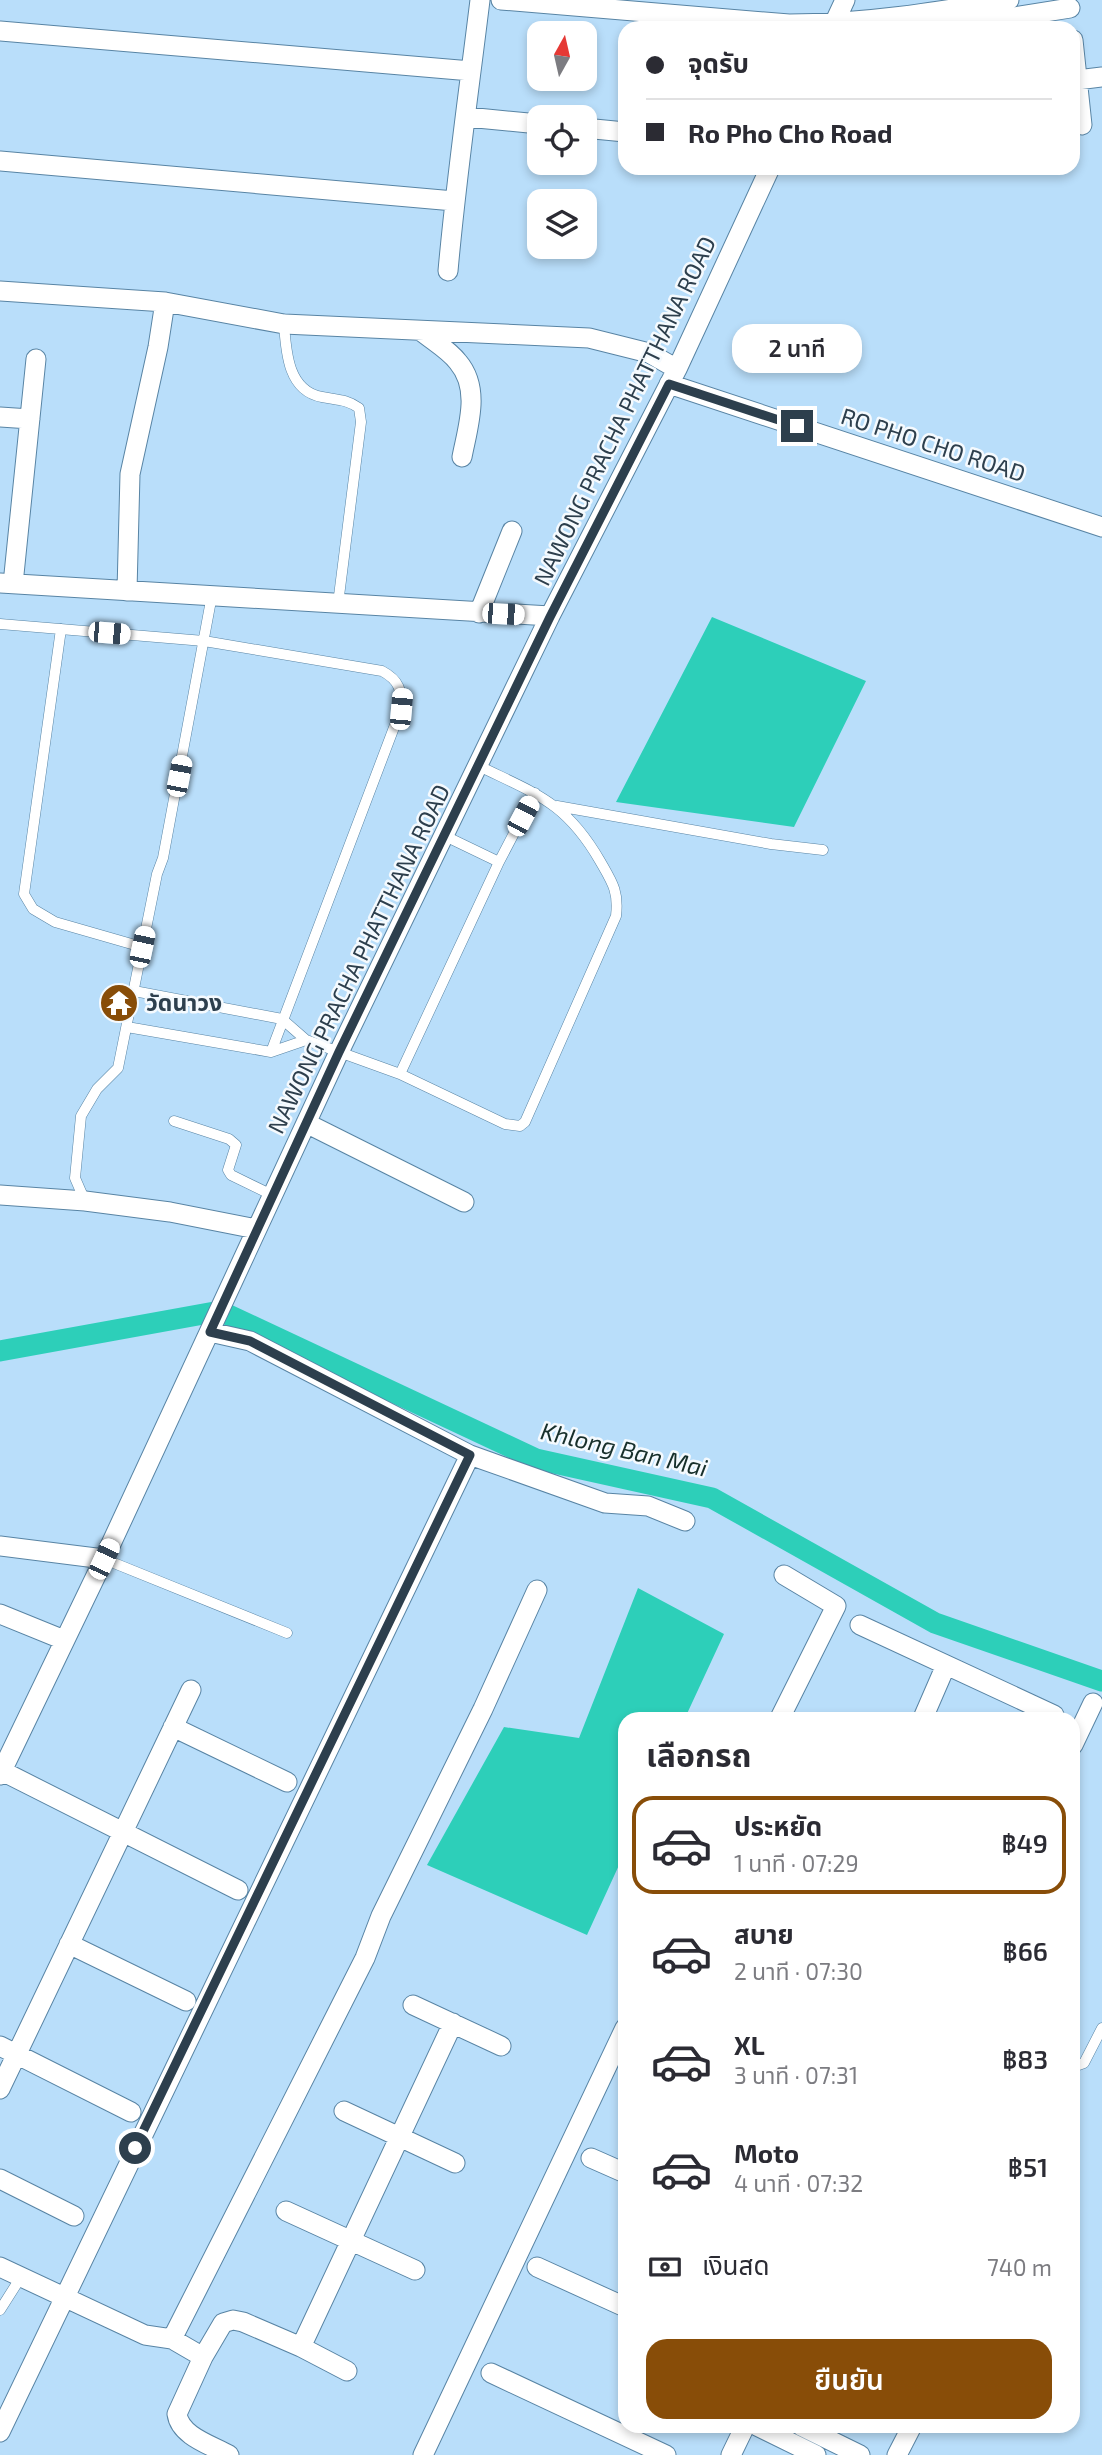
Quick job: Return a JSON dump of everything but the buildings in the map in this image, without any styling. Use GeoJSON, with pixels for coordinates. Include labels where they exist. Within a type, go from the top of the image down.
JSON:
{"type":"FeatureCollection","features":[{"type":"Feature","properties":{"kind":"street"},"geometry":{"type":"LineString","coordinates":[[448,271],[454,201],[467,117],[480,0]]}},
{"type":"Feature","properties":{"kind":"street"},"geometry":{"type":"LineString","coordinates":[[501,0],[733,21]]}},
{"type":"Feature","properties":{"kind":"street"},"geometry":{"type":"LineString","coordinates":[[835,21],[845,0]]}},
{"type":"Feature","properties":{"kind":"street"},"geometry":{"type":"LineString","coordinates":[[947,19],[1009,0]]}},
{"type":"Feature","properties":{"kind":"street"},"geometry":{"type":"LineString","coordinates":[[914,21],[1070,12]]}},
{"type":"Feature","properties":{"kind":"street"},"geometry":{"type":"LineString","coordinates":[[0,31],[471,71]]}},
{"type":"Feature","properties":{"kind":"street"},"geometry":{"type":"LineString","coordinates":[[1080,80],[1102,77]]}},
{"type":"Feature","properties":{"kind":"street"},"geometry":{"type":"LineString","coordinates":[[1080,107],[1082,125]]}},
{"type":"Feature","properties":{"kind":"street"},"geometry":{"type":"LineString","coordinates":[[467,117],[527,123]]}},
{"type":"Feature","properties":{"kind":"street"},"geometry":{"type":"LineString","coordinates":[[597,129],[618,131]]}},
{"type":"Feature","properties":{"kind":"street"},"geometry":{"type":"LineString","coordinates":[[0,161],[454,201]]}},
{"type":"Feature","properties":{"kind":"street","name":"NAWONG PRACHA PHATTHANA ROAD"},"geometry":{"type":"LineString","coordinates":[[1,1773],[104,1559],[339,1052],[550,617],[673,376],[763,175]]}},
{"type":"Feature","properties":{"kind":"street","name":"RO PHO CHO ROAD"},"geometry":{"type":"LineString","coordinates":[[0,291],[165,302],[284,324],[589,338],[649,353],[673,376],[1102,527]]}},
{"type":"Feature","properties":{"kind":"street"},"geometry":{"type":"LineString","coordinates":[[127,591],[130,474],[158,347],[165,302]]}},
{"type":"Feature","properties":{"kind":"street"},"geometry":{"type":"LineString","coordinates":[[421,331],[459,363],[468,382],[472,403],[462,457]]}},
{"type":"Feature","properties":{"kind":"street"},"geometry":{"type":"LineString","coordinates":[[36,359],[7,584],[550,617]]}},
{"type":"Feature","properties":{"kind":"street"},"geometry":{"type":"LineString","coordinates":[[0,417],[30,419]]}},
{"type":"Feature","properties":{"kind":"street"},"geometry":{"type":"LineString","coordinates":[[479,613],[512,531]]}},
{"type":"Feature","properties":{"kind":"street"},"geometry":{"type":"LineString","coordinates":[[306,1123],[464,1202]]}},
{"type":"Feature","properties":{"kind":"street"},"geometry":{"type":"LineString","coordinates":[[0,1195],[85,1200],[170,1212],[256,1229]]}},
{"type":"Feature","properties":{"kind":"street"},"geometry":{"type":"LineString","coordinates":[[211,1329],[250,1341],[470,1455],[605,1503],[648,1506],[685,1521]]}},
{"type":"Feature","properties":{"kind":"street"},"geometry":{"type":"LineString","coordinates":[[0,2432],[470,1455]]}},
{"type":"Feature","properties":{"kind":"street"},"geometry":{"type":"LineString","coordinates":[[0,1546],[104,1559]]}},
{"type":"Feature","properties":{"kind":"street"},"geometry":{"type":"LineString","coordinates":[[783,1712],[836,1606],[784,1575]]}},
{"type":"Feature","properties":{"kind":"street"},"geometry":{"type":"LineString","coordinates":[[172,2339],[365,1958],[381,1916],[483,1709],[537,1590]]}},
{"type":"Feature","properties":{"kind":"street"},"geometry":{"type":"LineString","coordinates":[[0,1614],[64,1640]]}},
{"type":"Feature","properties":{"kind":"street"},"geometry":{"type":"LineString","coordinates":[[860,1625],[1048,1712]]}},
{"type":"Feature","properties":{"kind":"street"},"geometry":{"type":"LineString","coordinates":[[926,1712],[946,1665]]}},
{"type":"Feature","properties":{"kind":"street"},"geometry":{"type":"LineString","coordinates":[[0,2089],[8,2050],[69,1944],[191,1690]]}},
{"type":"Feature","properties":{"kind":"street"},"geometry":{"type":"LineString","coordinates":[[1080,1730],[1093,1703]]}},
{"type":"Feature","properties":{"kind":"street"},"geometry":{"type":"LineString","coordinates":[[173,1727],[287,1782]]}},
{"type":"Feature","properties":{"kind":"street"},"geometry":{"type":"LineString","coordinates":[[1,1773],[238,1890]]}},
{"type":"Feature","properties":{"kind":"street"},"geometry":{"type":"LineString","coordinates":[[69,1944],[186,2001]]}},
{"type":"Feature","properties":{"kind":"street"},"geometry":{"type":"LineString","coordinates":[[413,2005],[501,2046]]}},
{"type":"Feature","properties":{"kind":"street"},"geometry":{"type":"LineString","coordinates":[[301,2347],[453,2023]]}},
{"type":"Feature","properties":{"kind":"street"},"geometry":{"type":"LineString","coordinates":[[423,2455],[618,2042]]}},
{"type":"Feature","properties":{"kind":"street"},"geometry":{"type":"LineString","coordinates":[[8,2050],[131,2112]]}},
{"type":"Feature","properties":{"kind":"street"},"geometry":{"type":"LineString","coordinates":[[344,2111],[455,2163]]}},
{"type":"Feature","properties":{"kind":"street"},"geometry":{"type":"LineString","coordinates":[[591,2158],[618,2170]]}},
{"type":"Feature","properties":{"kind":"street"},"geometry":{"type":"LineString","coordinates":[[0,2179],[74,2217]]}},
{"type":"Feature","properties":{"kind":"street"},"geometry":{"type":"LineString","coordinates":[[285,2211],[415,2270]]}},
{"type":"Feature","properties":{"kind":"street"},"geometry":{"type":"LineString","coordinates":[[0,2267],[145,2335],[172,2339],[204,2357]]}},
{"type":"Feature","properties":{"kind":"street"},"geometry":{"type":"LineString","coordinates":[[537,2267],[618,2304]]}},
{"type":"Feature","properties":{"kind":"street"},"geometry":{"type":"LineString","coordinates":[[229,2455],[185,2431],[178,2424],[177,2414],[223,2323],[233,2320],[243,2322],[301,2347],[347,2371]]}},
{"type":"Feature","properties":{"kind":"street"},"geometry":{"type":"LineString","coordinates":[[491,2373],[618,2433]]}},
{"type":"Feature","properties":{"kind":"street"},"geometry":{"type":"LineString","coordinates":[[619,2433],[666,2455]]}},
{"type":"Feature","properties":{"kind":"street"},"geometry":{"type":"LineString","coordinates":[[731,2455],[742,2433]]}},
{"type":"Feature","properties":{"kind":"street"},"geometry":{"type":"LineString","coordinates":[[771,2433],[816,2455]]}},
{"type":"Feature","properties":{"kind":"street"},"geometry":{"type":"LineString","coordinates":[[815,2433],[860,2455]]}},
{"type":"Feature","properties":{"kind":"street"},"geometry":{"type":"LineString","coordinates":[[897,2455],[908,2433]]}},
{"type":"Feature","properties":{"kind":"lane"},"geometry":{"type":"LineString","coordinates":[[284,324],[286,360],[303,388],[319,397],[348,400],[359,408],[361,422],[338,604]]}},
{"type":"Feature","properties":{"kind":"lane"},"geometry":{"type":"LineString","coordinates":[[85,1200],[75,1178],[81,1116],[97,1090],[118,1068],[157,874],[163,858],[213,595]]}},
{"type":"Feature","properties":{"kind":"lane"},"geometry":{"type":"LineString","coordinates":[[0,624],[204,641],[382,671],[393,677],[402,691],[401,709],[271,1052]]}},
{"type":"Feature","properties":{"kind":"lane"},"geometry":{"type":"LineString","coordinates":[[61,629],[24,894],[33,909],[55,922],[142,947]]}},
{"type":"Feature","properties":{"kind":"lane"},"geometry":{"type":"LineString","coordinates":[[134,991],[282,1019],[306,1040],[400,1074],[505,1124],[520,1126],[525,1122],[616,916],[618,901],[615,887],[587,838],[556,806],[479,765]]}},
{"type":"Feature","properties":{"kind":"lane"},"geometry":{"type":"LineString","coordinates":[[400,1074],[499,862],[535,793]]}},
{"type":"Feature","properties":{"kind":"lane"},"geometry":{"type":"LineString","coordinates":[[556,806],[771,844],[823,850]]}},
{"type":"Feature","properties":{"kind":"lane"},"geometry":{"type":"LineString","coordinates":[[445,836],[499,862]]}},
{"type":"Feature","properties":{"kind":"lane"},"geometry":{"type":"LineString","coordinates":[[127,1027],[271,1052],[306,1040]]}},
{"type":"Feature","properties":{"kind":"lane"},"geometry":{"type":"LineString","coordinates":[[174,1121],[229,1139],[236,1145],[228,1170],[231,1175],[272,1195]]}},
{"type":"Feature","properties":{"kind":"lane"},"geometry":{"type":"LineString","coordinates":[[104,1559],[288,1633]]}},
{"type":"Feature","properties":{"kind":"lane"},"geometry":{"type":"LineString","coordinates":[[1080,2064],[1084,2063],[1102,2028]]}},
{"type":"Feature","properties":{"kind":"lane"},"geometry":{"type":"LineString","coordinates":[[0,2310],[21,2277]]}},
{"type":"Feature","properties":{"kind":"shaded area"},"geometry":{"type":"Polygon","coordinates":[[[712,617],[866,681],[794,827],[616,802],[712,617]]]}},
{"type":"Feature","properties":{"kind":"shaded area"},"geometry":{"type":"Polygon","coordinates":[[[638,1588],[724,1634],[688,1712],[618,1712],[618,1867],[587,1935],[427,1865],[504,1727],[579,1738],[638,1588]]]}},
{"type":"Feature","properties":{"kind":"waterway","name":"Khlong Ban Mai"},"geometry":{"type":"LineString","coordinates":[[0,1351],[220,1311],[536,1459],[712,1498],[935,1623],[1102,1681]]}},
{"type":"Feature","properties":{"kind":"place","name":"วัดนาวง"},"geometry":{"type":"Point","coordinates":[119,1003]}},
{"type":"Feature","properties":{"kind":"route"},"geometry":{"type":"LineString","coordinates":[[135,2148],[470,1455],[250,1341],[210,1332],[339,1052],[550,617],[669,384],[797,426]]}}]}
